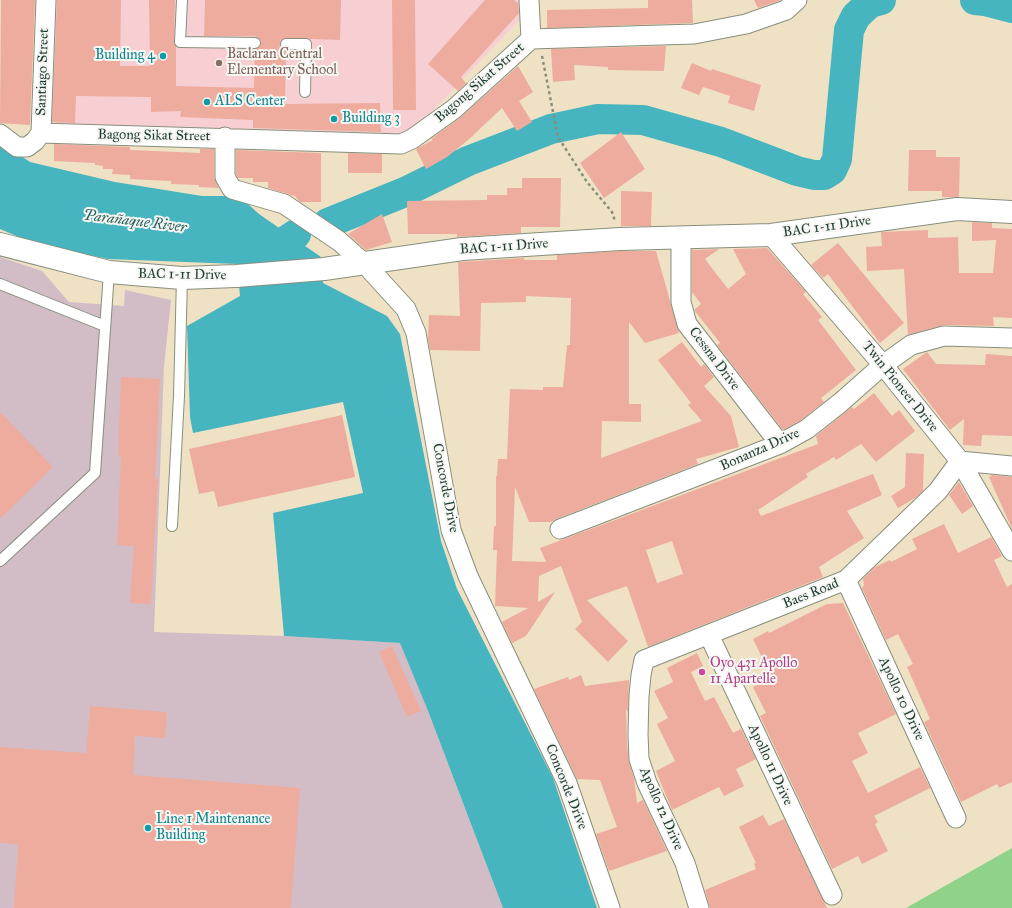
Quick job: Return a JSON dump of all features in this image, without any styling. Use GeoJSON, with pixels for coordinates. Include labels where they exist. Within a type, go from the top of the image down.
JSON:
{"type":"FeatureCollection","features":[{"type":"Feature","properties":{"kind":"street","name":"Santiago Street"},"geometry":{"type":"LineString","coordinates":[[38,137],[46,0]]}},
{"type":"Feature","properties":{"kind":"street"},"geometry":{"type":"LineString","coordinates":[[529,0],[531,39]]}},
{"type":"Feature","properties":{"kind":"street","name":"Bagong Sikat Street"},"geometry":{"type":"LineString","coordinates":[[0,134],[17,147],[27,147],[38,137],[225,138],[401,144],[412,139],[454,109],[531,39],[694,34],[746,24],[786,10],[797,0]]}},
{"type":"Feature","properties":{"kind":"street","name":"Concorde Drive"},"geometry":{"type":"LineString","coordinates":[[225,138],[226,177],[232,189],[284,204],[339,241],[365,264],[406,309],[416,333],[451,530],[468,576],[567,783],[610,908]]}},
{"type":"Feature","properties":{"kind":"street","name":"BAC 1-11 Drive"},"geometry":{"type":"LineString","coordinates":[[0,244],[109,272],[182,278],[236,276],[324,269],[462,249],[620,239],[770,235],[957,209],[1012,212]]}},
{"type":"Feature","properties":{"kind":"street","name":"Twin Pioneer Drive"},"geometry":{"type":"LineString","coordinates":[[770,235],[883,365],[960,461],[1012,551]]}},
{"type":"Feature","properties":{"kind":"street","name":"Cessna Drive"},"geometry":{"type":"LineString","coordinates":[[681,237],[681,302],[687,324],[780,444]]}},
{"type":"Feature","properties":{"kind":"street","name":"Bonanza Drive"},"geometry":{"type":"LineString","coordinates":[[560,529],[780,444],[807,429],[840,404],[883,365],[911,345],[944,336],[1012,338]]}},
{"type":"Feature","properties":{"kind":"street"},"geometry":{"type":"LineString","coordinates":[[960,461],[1012,466]]}},
{"type":"Feature","properties":{"kind":"street","name":"Baes Road"},"geometry":{"type":"LineString","coordinates":[[644,660],[846,580],[938,491],[960,461]]}},
{"type":"Feature","properties":{"kind":"street","name":"Apollo 10 Drive"},"geometry":{"type":"LineString","coordinates":[[846,580],[956,818]]}},
{"type":"Feature","properties":{"kind":"street","name":"Apollo 11 Drive"},"geometry":{"type":"LineString","coordinates":[[709,635],[832,895]]}},
{"type":"Feature","properties":{"kind":"street","name":"Apollo 12 Drive"},"geometry":{"type":"LineString","coordinates":[[644,660],[639,696],[639,760],[646,783],[685,863],[699,908]]}},
{"type":"Feature","properties":{"kind":"lane"},"geometry":{"type":"LineString","coordinates":[[182,0],[180,42],[255,44]]}},
{"type":"Feature","properties":{"kind":"lane"},"geometry":{"type":"LineString","coordinates":[[286,44],[306,44],[305,92]]}},
{"type":"Feature","properties":{"kind":"lane"},"geometry":{"type":"LineString","coordinates":[[0,561],[95,473],[109,272]]}},
{"type":"Feature","properties":{"kind":"lane"},"geometry":{"type":"LineString","coordinates":[[172,526],[179,396],[182,278]]}},
{"type":"Feature","properties":{"kind":"lane"},"geometry":{"type":"LineString","coordinates":[[0,284],[105,326]]}},
{"type":"Feature","properties":{"kind":"path"},"geometry":{"type":"LineString","coordinates":[[531,39],[540,45],[553,121],[558,137],[587,182],[612,212],[620,239]]}},
{"type":"Feature","properties":{"kind":"shaded area","name":"Baclaran Central Elementary School"},"geometry":{"type":"Polygon","coordinates":[[[53,0],[526,0],[528,11],[407,138],[47,126],[53,0]]]}},
{"type":"Feature","properties":{"kind":"shaded area"},"geometry":{"type":"Polygon","coordinates":[[[0,257],[42,271],[69,302],[124,306],[125,290],[171,300],[164,366],[154,632],[284,636],[401,643],[503,908],[0,908],[0,257]]]}},
{"type":"Feature","properties":{"kind":"green space"},"geometry":{"type":"Polygon","coordinates":[[[1012,848],[1012,908],[906,908],[1012,848]]]}},
{"type":"Feature","properties":{"kind":"water","name":"Parañaque River"},"geometry":{"type":"Polygon","coordinates":[[[0,142],[30,162],[115,182],[202,196],[239,196],[259,214],[321,257],[323,283],[387,316],[400,334],[441,541],[457,589],[553,778],[597,908],[503,908],[428,711],[400,643],[284,636],[273,513],[363,493],[343,402],[193,433],[190,417],[187,326],[240,296],[237,264],[108,259],[38,245],[0,229],[0,142]]]}},
{"type":"Feature","properties":{"kind":"building"},"geometry":{"type":"Polygon","coordinates":[[[1,0],[35,0],[30,125],[0,123],[1,0]]]}},
{"type":"Feature","properties":{"kind":"building"},"geometry":{"type":"Polygon","coordinates":[[[57,0],[121,0],[120,66],[150,66],[149,0],[175,0],[174,42],[176,47],[176,86],[254,88],[255,49],[260,47],[261,40],[255,36],[204,36],[205,0],[341,0],[340,40],[286,38],[280,41],[281,48],[286,50],[285,104],[380,103],[381,132],[253,128],[253,120],[180,117],[181,111],[151,112],[151,97],[76,96],[75,123],[52,122],[57,0]]]}},
{"type":"Feature","properties":{"kind":"building"},"geometry":{"type":"Polygon","coordinates":[[[392,0],[415,0],[416,110],[393,110],[392,0]]]}},
{"type":"Feature","properties":{"kind":"building"},"geometry":{"type":"Polygon","coordinates":[[[485,0],[514,0],[518,3],[519,13],[461,77],[466,83],[458,91],[428,64],[485,0]]]}},
{"type":"Feature","properties":{"kind":"building"},"geometry":{"type":"Polygon","coordinates":[[[648,0],[692,0],[693,23],[547,28],[547,10],[648,8],[648,0]]]}},
{"type":"Feature","properties":{"kind":"building"},"geometry":{"type":"Polygon","coordinates":[[[754,0],[781,0],[758,8],[754,0]]]}},
{"type":"Feature","properties":{"kind":"building"},"geometry":{"type":"Polygon","coordinates":[[[666,46],[664,71],[608,70],[608,67],[574,65],[575,80],[553,82],[551,49],[666,46]]]}},
{"type":"Feature","properties":{"kind":"building"},"geometry":{"type":"Polygon","coordinates":[[[692,63],[711,71],[712,69],[761,85],[754,111],[728,103],[730,96],[703,87],[699,95],[681,88],[692,63]]]}},
{"type":"Feature","properties":{"kind":"building"},"geometry":{"type":"Polygon","coordinates":[[[518,66],[533,92],[519,101],[532,122],[517,131],[502,108],[468,140],[447,157],[426,169],[416,149],[433,140],[431,139],[461,117],[518,66]]]}},
{"type":"Feature","properties":{"kind":"building"},"geometry":{"type":"Polygon","coordinates":[[[621,132],[645,169],[604,198],[580,163],[621,132]]]}},
{"type":"Feature","properties":{"kind":"building"},"geometry":{"type":"Polygon","coordinates":[[[54,144],[130,147],[130,150],[200,153],[200,149],[214,149],[214,177],[219,188],[199,187],[199,185],[171,184],[171,181],[130,179],[130,175],[112,174],[113,169],[103,169],[103,166],[95,165],[95,163],[54,161],[54,144]]]}},
{"type":"Feature","properties":{"kind":"building"},"geometry":{"type":"Polygon","coordinates":[[[236,150],[321,153],[321,202],[300,202],[295,196],[268,188],[268,182],[253,182],[253,178],[238,178],[236,174],[236,150]]]}},
{"type":"Feature","properties":{"kind":"building"},"geometry":{"type":"Polygon","coordinates":[[[909,150],[936,150],[936,157],[960,157],[959,197],[942,197],[942,191],[908,191],[909,150]]]}},
{"type":"Feature","properties":{"kind":"building"},"geometry":{"type":"Polygon","coordinates":[[[348,153],[382,154],[382,173],[348,173],[348,153]]]}},
{"type":"Feature","properties":{"kind":"building"},"geometry":{"type":"Polygon","coordinates":[[[522,178],[561,178],[560,227],[521,227],[521,233],[457,237],[457,234],[408,234],[407,201],[487,200],[487,195],[507,195],[507,188],[522,188],[522,178]]]}},
{"type":"Feature","properties":{"kind":"building"},"geometry":{"type":"Polygon","coordinates":[[[621,191],[652,192],[651,226],[621,226],[621,191]]]}},
{"type":"Feature","properties":{"kind":"building"},"geometry":{"type":"Polygon","coordinates":[[[382,214],[392,242],[366,250],[348,234],[382,214]]]}},
{"type":"Feature","properties":{"kind":"building"},"geometry":{"type":"Polygon","coordinates":[[[972,222],[992,223],[992,228],[1012,229],[1012,318],[993,317],[994,326],[944,325],[908,335],[904,269],[867,271],[866,247],[882,246],[881,232],[928,230],[928,238],[958,237],[959,273],[993,273],[996,240],[972,241],[972,222]]]}},
{"type":"Feature","properties":{"kind":"building"},"geometry":{"type":"Polygon","coordinates":[[[838,243],[904,323],[880,343],[828,274],[823,278],[811,265],[838,243]]]}},
{"type":"Feature","properties":{"kind":"building"},"geometry":{"type":"Polygon","coordinates":[[[767,248],[806,292],[803,294],[822,317],[818,320],[856,370],[821,398],[824,402],[801,420],[783,430],[717,345],[720,343],[694,310],[701,304],[692,292],[692,250],[719,249],[705,259],[728,289],[746,274],[733,249],[767,248]]]}},
{"type":"Feature","properties":{"kind":"building"},"geometry":{"type":"Polygon","coordinates":[[[621,251],[656,251],[679,333],[645,343],[629,322],[629,404],[641,404],[641,422],[602,421],[601,458],[702,421],[688,405],[691,403],[658,360],[682,342],[701,367],[704,364],[714,377],[704,386],[731,416],[739,447],[696,459],[698,464],[551,522],[529,522],[515,487],[512,561],[546,562],[540,548],[818,444],[816,436],[852,407],[854,409],[874,393],[892,416],[899,410],[915,431],[876,462],[861,444],[836,460],[834,457],[806,474],[808,477],[758,510],[761,516],[873,474],[882,495],[847,511],[864,538],[819,567],[823,577],[648,647],[627,586],[587,600],[628,641],[608,662],[575,629],[582,622],[561,566],[539,576],[538,602],[555,592],[526,636],[512,643],[502,622],[528,608],[495,606],[497,550],[493,550],[494,526],[496,526],[496,476],[498,459],[507,459],[510,389],[543,390],[543,387],[563,387],[567,345],[570,345],[571,298],[526,296],[526,302],[481,303],[480,351],[430,350],[428,339],[429,315],[460,316],[458,262],[524,258],[524,260],[557,260],[557,255],[621,251]],[[672,541],[646,550],[657,583],[683,574],[672,541]]]}},
{"type":"Feature","properties":{"kind":"building"},"geometry":{"type":"Polygon","coordinates":[[[927,352],[936,364],[985,365],[986,354],[1012,356],[1012,436],[982,435],[981,446],[963,445],[964,419],[950,430],[903,369],[927,352]]]}},
{"type":"Feature","properties":{"kind":"building"},"geometry":{"type":"Polygon","coordinates":[[[121,377],[160,379],[155,479],[158,479],[151,604],[130,603],[134,546],[117,545],[121,456],[118,456],[121,377]]]}},
{"type":"Feature","properties":{"kind":"building"},"geometry":{"type":"Polygon","coordinates":[[[0,412],[53,467],[0,519],[0,412]]]}},
{"type":"Feature","properties":{"kind":"building"},"geometry":{"type":"Polygon","coordinates":[[[342,415],[355,477],[218,507],[214,491],[199,494],[189,449],[342,415]]]}},
{"type":"Feature","properties":{"kind":"building"},"geometry":{"type":"Polygon","coordinates":[[[906,453],[924,454],[923,491],[915,498],[898,508],[891,496],[905,487],[906,453]]]}},
{"type":"Feature","properties":{"kind":"building"},"geometry":{"type":"Polygon","coordinates":[[[992,475],[1012,477],[1012,529],[989,477],[992,475]]]}},
{"type":"Feature","properties":{"kind":"building"},"geometry":{"type":"Polygon","coordinates":[[[959,482],[973,506],[962,514],[949,495],[959,482]]]}},
{"type":"Feature","properties":{"kind":"building"},"geometry":{"type":"Polygon","coordinates":[[[944,524],[958,553],[991,537],[1002,556],[994,560],[1007,587],[1012,584],[1012,782],[999,788],[997,784],[961,802],[924,722],[930,719],[907,667],[913,664],[898,634],[886,640],[862,588],[864,585],[863,579],[875,567],[890,560],[891,562],[917,549],[912,539],[944,524]]]}},
{"type":"Feature","properties":{"kind":"building"},"geometry":{"type":"Polygon","coordinates":[[[843,603],[896,714],[858,733],[868,753],[852,761],[868,793],[920,767],[930,788],[874,816],[878,822],[875,824],[888,851],[862,864],[858,856],[832,869],[760,716],[766,713],[753,687],[772,678],[753,639],[768,631],[769,633],[827,604],[843,603]]]}},
{"type":"Feature","properties":{"kind":"building"},"geometry":{"type":"Polygon","coordinates":[[[392,646],[421,711],[407,717],[379,652],[392,646]]]}},
{"type":"Feature","properties":{"kind":"building"},"geometry":{"type":"Polygon","coordinates":[[[697,653],[703,666],[691,672],[705,701],[714,697],[733,733],[741,729],[756,759],[736,769],[744,786],[724,796],[719,787],[672,810],[656,771],[675,761],[657,724],[668,718],[654,691],[673,682],[667,668],[697,653]]]}},
{"type":"Feature","properties":{"kind":"building"},"geometry":{"type":"Polygon","coordinates":[[[581,675],[585,686],[629,680],[628,712],[626,709],[627,745],[629,762],[634,778],[637,803],[643,800],[667,851],[609,871],[596,834],[617,827],[600,780],[577,779],[534,689],[568,677],[569,680],[581,675]]]}},
{"type":"Feature","properties":{"kind":"building","name":"Line 1 Maintenance Building"},"geometry":{"type":"Polygon","coordinates":[[[90,706],[167,712],[165,738],[135,736],[133,775],[300,788],[291,908],[14,908],[18,844],[0,843],[0,747],[86,753],[90,706]]]}},
{"type":"Feature","properties":{"kind":"building"},"geometry":{"type":"Polygon","coordinates":[[[763,815],[769,826],[784,819],[827,908],[710,908],[705,890],[756,869],[754,864],[756,863],[739,827],[763,815]]]}},
{"type":"Feature","properties":{"kind":"waterway"},"geometry":{"type":"LineString","coordinates":[[328,223],[405,192],[468,161],[551,129],[598,119],[643,120],[721,142],[797,171],[814,175],[824,175],[832,170],[837,159],[849,30],[856,16],[870,3],[881,0]]}},
{"type":"Feature","properties":{"kind":"waterway"},"geometry":{"type":"LineString","coordinates":[[975,0],[1012,8]]}},
{"type":"Feature","properties":{"kind":"waterway"},"geometry":{"type":"LineString","coordinates":[[269,252],[296,234]]}},
{"type":"Feature","properties":{"kind":"place","name":"Building 4"},"geometry":{"type":"Point","coordinates":[163,56]}},
{"type":"Feature","properties":{"kind":"place","name":"Baclaran Central Elementary School"},"geometry":{"type":"Point","coordinates":[219,63]}},
{"type":"Feature","properties":{"kind":"place","name":"ALS Center"},"geometry":{"type":"Point","coordinates":[207,102]}},
{"type":"Feature","properties":{"kind":"place","name":"Building 3"},"geometry":{"type":"Point","coordinates":[334,119]}},
{"type":"Feature","properties":{"kind":"place","name":"Oyo 431 Apollo 11 Apartelle"},"geometry":{"type":"Point","coordinates":[702,672]}},
{"type":"Feature","properties":{"kind":"place","name":"Line 1 Maintenance Building"},"geometry":{"type":"Point","coordinates":[148,828]}}]}
